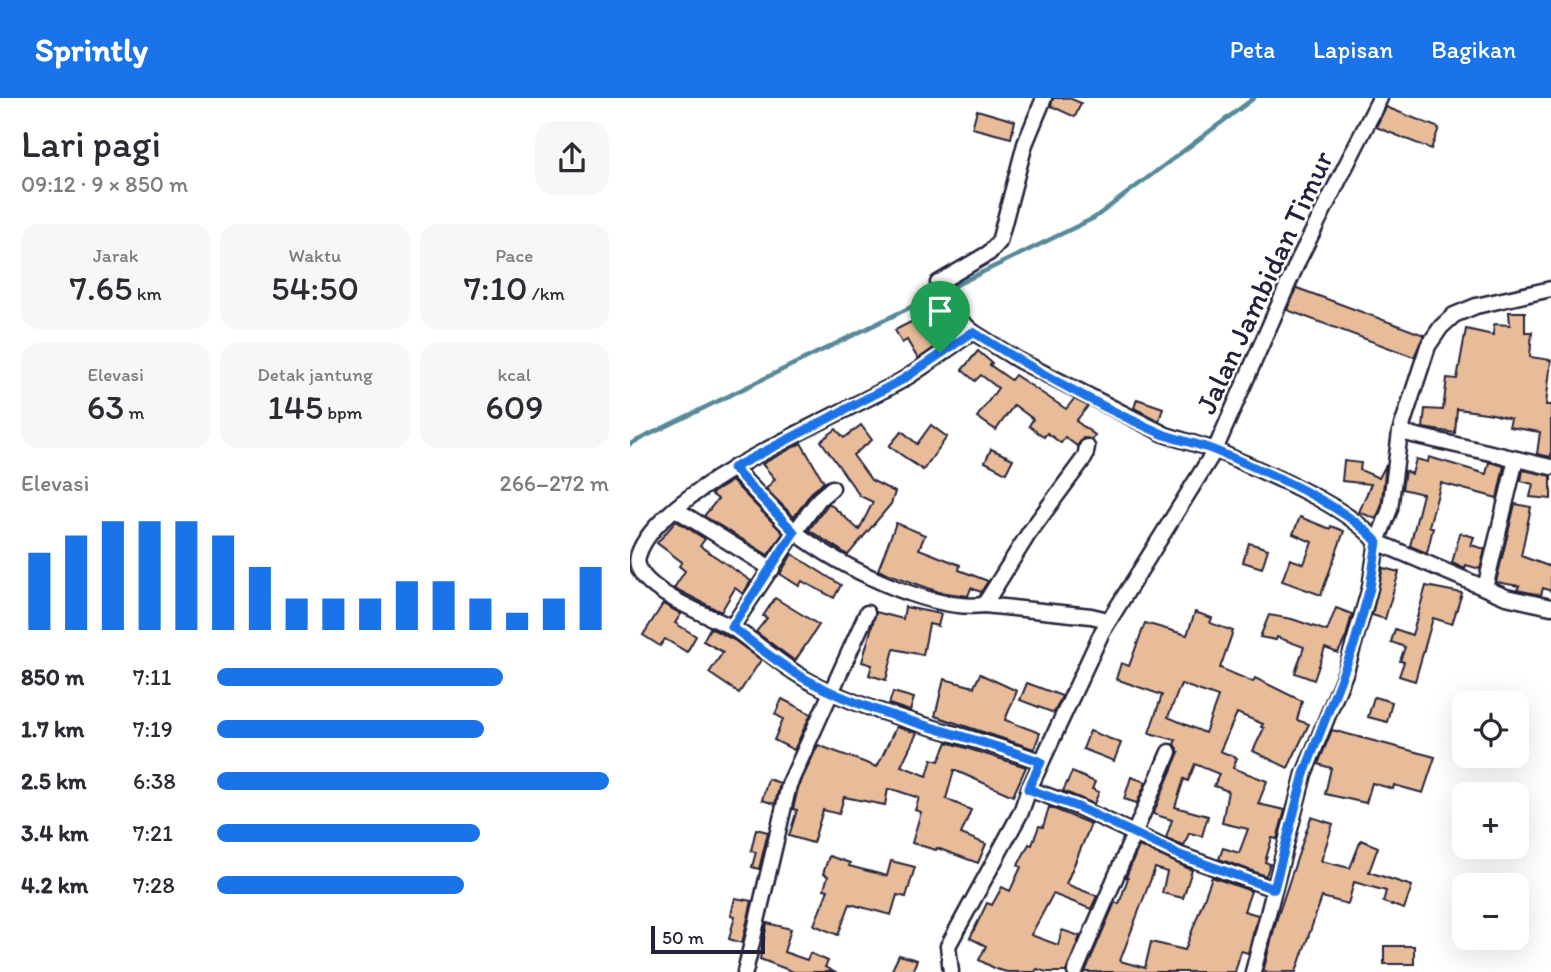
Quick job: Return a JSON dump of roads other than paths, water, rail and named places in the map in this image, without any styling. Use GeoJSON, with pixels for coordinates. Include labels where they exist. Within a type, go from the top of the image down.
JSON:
{"type":"FeatureCollection","features":[{"type":"Feature","properties":{"kind":"street"},"geometry":{"type":"LineString","coordinates":[[1044,98],[1025,144],[999,242],[989,253],[940,281],[939,290],[952,313],[973,332],[1018,360],[1167,435],[1215,450],[1340,512],[1367,530],[1377,542],[1524,603],[1551,607]]}},
{"type":"Feature","properties":{"kind":"street","name":"Jalan Jambidan Timur"},"geometry":{"type":"LineString","coordinates":[[951,972],[948,946],[1013,827],[1028,789],[1108,620],[1215,450],[1299,258],[1380,98]]}},
{"type":"Feature","properties":{"kind":"street"},"geometry":{"type":"LineString","coordinates":[[1253,972],[1304,774],[1346,671],[1370,588],[1377,542],[1390,509],[1400,432],[1428,346],[1441,327],[1454,315],[1476,306],[1551,289]]}},
{"type":"Feature","properties":{"kind":"street"},"geometry":{"type":"LineString","coordinates":[[973,332],[902,380],[711,482],[656,528],[644,543],[638,557],[638,568],[650,585],[732,627],[806,680],[883,712],[994,744],[1041,762]]}},
{"type":"Feature","properties":{"kind":"street"},"geometry":{"type":"LineString","coordinates":[[1400,432],[1551,467]]}},
{"type":"Feature","properties":{"kind":"street"},"geometry":{"type":"LineString","coordinates":[[984,605],[1029,533],[1085,457],[1087,447]]}},
{"type":"Feature","properties":{"kind":"street"},"geometry":{"type":"LineString","coordinates":[[1485,588],[1516,460]]}},
{"type":"Feature","properties":{"kind":"street"},"geometry":{"type":"LineString","coordinates":[[733,468],[794,532],[849,566],[886,583],[953,606],[984,605],[1108,620]]}},
{"type":"Feature","properties":{"kind":"street"},"geometry":{"type":"LineString","coordinates":[[732,627],[794,532],[819,499],[832,488]]}},
{"type":"Feature","properties":{"kind":"street"},"geometry":{"type":"LineString","coordinates":[[677,510],[772,569]]}},
{"type":"Feature","properties":{"kind":"street"},"geometry":{"type":"LineString","coordinates":[[744,972],[789,785],[867,612]]}},
{"type":"Feature","properties":{"kind":"street"},"geometry":{"type":"LineString","coordinates":[[1075,972],[1169,752]]}},
{"type":"Feature","properties":{"kind":"street"},"geometry":{"type":"LineString","coordinates":[[1028,789],[1078,807],[1180,855],[1274,889]]}},
{"type":"Feature","properties":{"kind":"waterway"},"geometry":{"type":"LineString","coordinates":[[630,444],[1094,218],[1254,98]]}}]}
